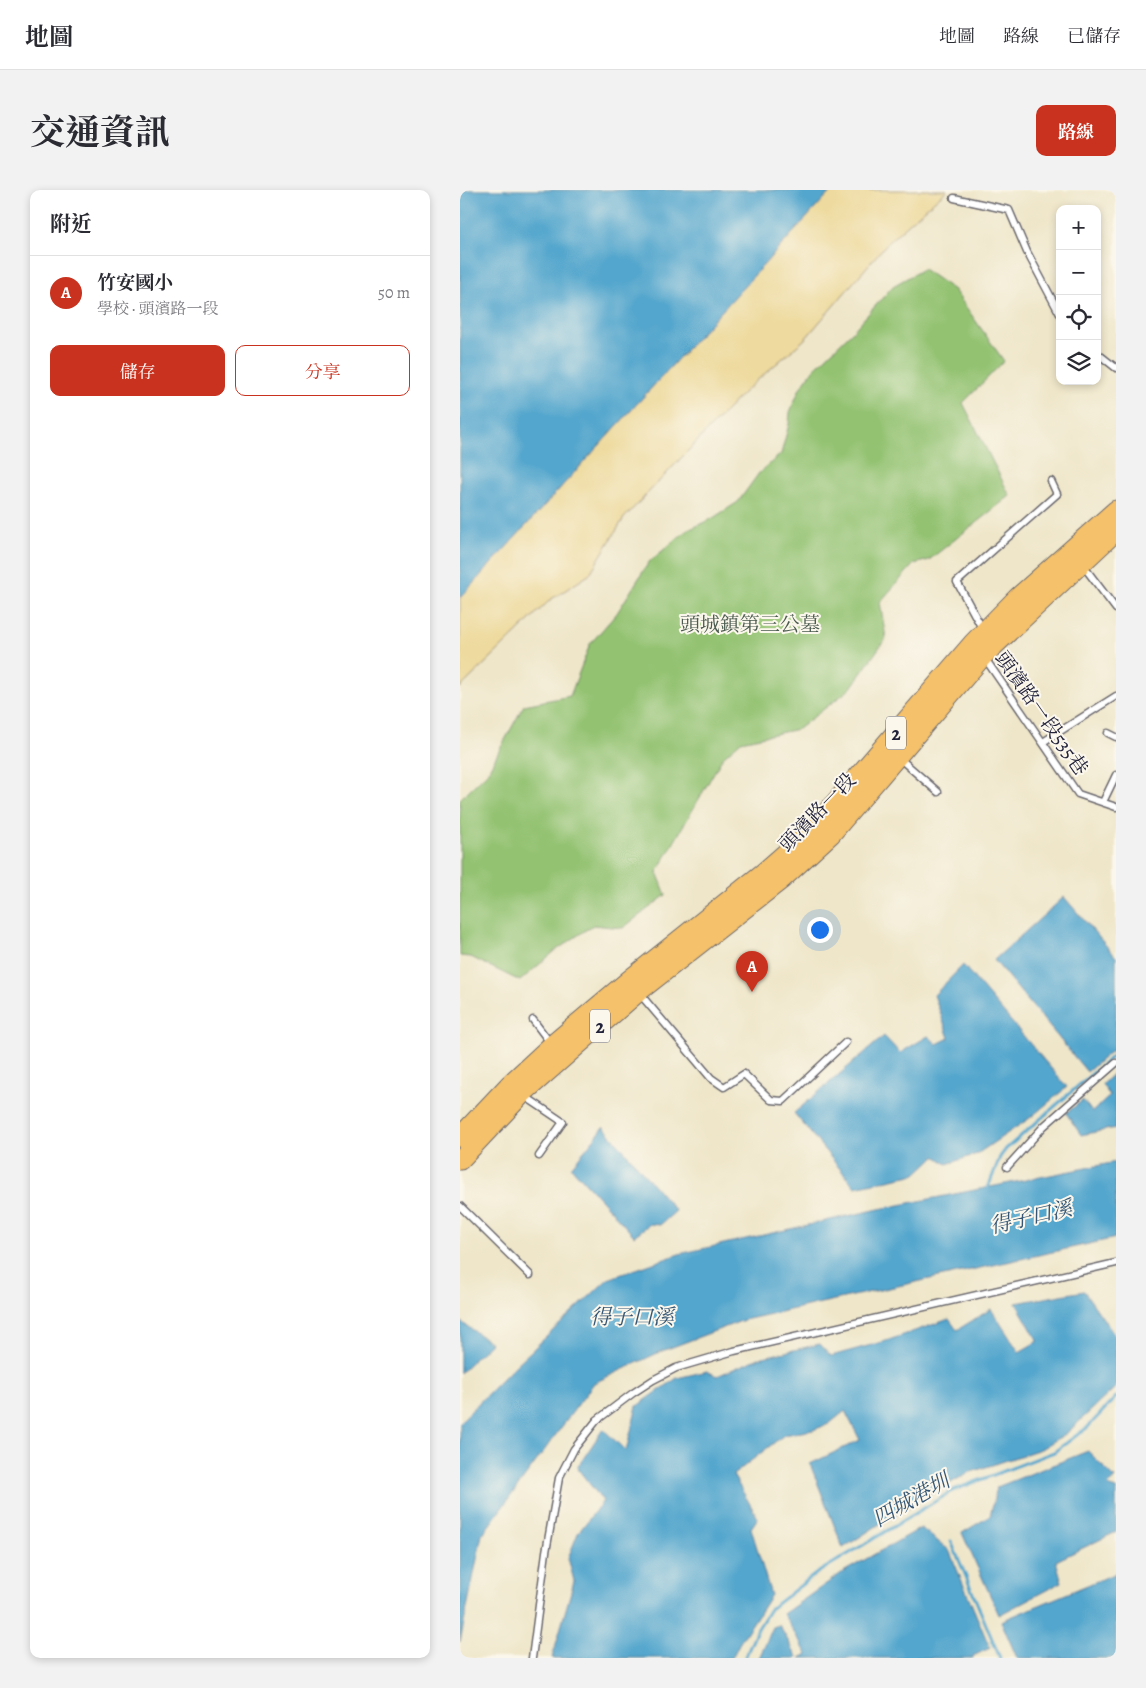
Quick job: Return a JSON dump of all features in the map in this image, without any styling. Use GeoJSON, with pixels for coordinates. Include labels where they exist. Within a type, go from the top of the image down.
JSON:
{"type":"FeatureCollection","features":[{"type":"Feature","properties":{"kind":"main road","name":"頭濱路一段"},"geometry":{"type":"LineString","coordinates":[[552,1044],[633,987],[704,931],[781,880],[831,834],[897,756],[1018,597],[1116,510]]}},
{"type":"Feature","properties":{"kind":"main road","name":"頭濱路一段"},"geometry":{"type":"LineString","coordinates":[[704,931],[810,832],[984,644],[1116,531]]}},
{"type":"Feature","properties":{"kind":"main road","name":"頭濱路一段"},"geometry":{"type":"LineString","coordinates":[[522,1094],[633,987]]}},
{"type":"Feature","properties":{"kind":"main road","name":"2"},"geometry":{"type":"LineString","coordinates":[[460,1137],[510,1084],[552,1044]]}},
{"type":"Feature","properties":{"kind":"main road","name":"2"},"geometry":{"type":"LineString","coordinates":[[460,1160],[522,1094]]}},
{"type":"Feature","properties":{"kind":"lane"},"geometry":{"type":"LineString","coordinates":[[954,198],[1008,210],[1027,252],[1056,306]]}},
{"type":"Feature","properties":{"kind":"lane"},"geometry":{"type":"LineString","coordinates":[[1101,355],[1116,368]]}},
{"type":"Feature","properties":{"kind":"lane","name":"頭濱路一段535巷"},"geometry":{"type":"LineString","coordinates":[[1051,481],[1057,494],[957,582],[984,644],[1043,742],[1078,794],[1116,807]]}},
{"type":"Feature","properties":{"kind":"lane"},"geometry":{"type":"LineString","coordinates":[[1082,562],[1116,609]]}},
{"type":"Feature","properties":{"kind":"lane"},"geometry":{"type":"LineString","coordinates":[[1043,742],[1116,696]]}},
{"type":"Feature","properties":{"kind":"lane"},"geometry":{"type":"LineString","coordinates":[[1108,733],[1116,737]]}},
{"type":"Feature","properties":{"kind":"lane"},"geometry":{"type":"LineString","coordinates":[[897,756],[938,792]]}},
{"type":"Feature","properties":{"kind":"lane"},"geometry":{"type":"LineString","coordinates":[[1103,802],[1116,775]]}},
{"type":"Feature","properties":{"kind":"lane"},"geometry":{"type":"LineString","coordinates":[[633,987],[711,1078],[724,1087],[744,1074],[771,1100],[783,1101],[846,1042]]}},
{"type":"Feature","properties":{"kind":"lane"},"geometry":{"type":"LineString","coordinates":[[533,1020],[552,1044]]}},
{"type":"Feature","properties":{"kind":"lane"},"geometry":{"type":"LineString","coordinates":[[1007,1167],[1044,1126],[1116,1063]]}},
{"type":"Feature","properties":{"kind":"lane"},"geometry":{"type":"LineString","coordinates":[[522,1094],[562,1122],[539,1156]]}},
{"type":"Feature","properties":{"kind":"lane"},"geometry":{"type":"LineString","coordinates":[[460,1206],[530,1274]]}},
{"type":"Feature","properties":{"kind":"lane"},"geometry":{"type":"LineString","coordinates":[[532,1658],[546,1552],[559,1478],[574,1449],[597,1420],[633,1393],[676,1368],[734,1351],[1116,1263]]}},
{"type":"Feature","properties":{"kind":"green space","name":"頭城鎮第三公墓"},"geometry":{"type":"Polygon","coordinates":[[[923,269],[954,290],[1004,361],[963,403],[1010,496],[929,560],[914,564],[880,602],[886,638],[850,689],[798,729],[741,741],[723,757],[657,872],[666,895],[623,928],[593,925],[555,951],[520,981],[471,957],[460,956],[460,799],[487,773],[524,705],[570,696],[590,644],[617,613],[649,562],[686,531],[713,518],[738,502],[759,473],[781,454],[789,424],[790,412],[800,388],[814,369],[853,331],[893,286],[923,269]]]}},
{"type":"Feature","properties":{"kind":"sand"},"geometry":{"type":"Polygon","coordinates":[[[832,190],[947,190],[889,241],[805,339],[746,390],[624,518],[589,575],[550,600],[460,688],[460,598],[832,190]]]}},
{"type":"Feature","properties":{"kind":"water"},"geometry":{"type":"Polygon","coordinates":[[[460,190],[832,190],[460,598],[460,190]]]}},
{"type":"Feature","properties":{"kind":"water"},"geometry":{"type":"Polygon","coordinates":[[[1064,897],[1116,957],[1116,1047],[1087,1072],[994,960],[1064,897]]]}},
{"type":"Feature","properties":{"kind":"water"},"geometry":{"type":"Polygon","coordinates":[[[963,965],[1067,1087],[1030,1118],[977,1154],[947,1164],[934,1157],[916,1174],[855,1187],[794,1113],[884,1036],[900,1053],[928,1036],[937,1044],[949,1038],[934,995],[963,965]]]}},
{"type":"Feature","properties":{"kind":"water"},"geometry":{"type":"Polygon","coordinates":[[[1116,1071],[1116,1128],[1081,1135],[1066,1113],[1083,1100],[1092,1112],[1110,1096],[1102,1084],[1116,1071]]]}},
{"type":"Feature","properties":{"kind":"water"},"geometry":{"type":"Polygon","coordinates":[[[604,1127],[676,1211],[660,1225],[650,1224],[634,1236],[571,1167],[604,1127]]]}},
{"type":"Feature","properties":{"kind":"water","name":"得子口溪"},"geometry":{"type":"Polygon","coordinates":[[[1116,1162],[1116,1238],[744,1320],[662,1351],[594,1383],[482,1535],[460,1642],[460,1422],[515,1366],[608,1279],[679,1254],[879,1209],[1116,1162]]]}},
{"type":"Feature","properties":{"kind":"water"},"geometry":{"type":"Polygon","coordinates":[[[1084,1291],[1116,1337],[1116,1387],[1067,1433],[1041,1449],[968,1473],[886,1520],[843,1548],[810,1464],[860,1440],[845,1411],[829,1424],[813,1430],[784,1435],[733,1475],[758,1518],[751,1528],[771,1595],[732,1658],[552,1658],[574,1581],[568,1558],[578,1533],[603,1501],[577,1468],[603,1429],[626,1451],[637,1406],[677,1378],[707,1371],[717,1376],[759,1358],[820,1344],[831,1356],[886,1341],[949,1319],[957,1330],[991,1309],[1019,1352],[1038,1341],[1016,1303],[1084,1291]]]}},
{"type":"Feature","properties":{"kind":"water"},"geometry":{"type":"Polygon","coordinates":[[[460,1321],[491,1343],[460,1373],[460,1321]]]}},
{"type":"Feature","properties":{"kind":"water"},"geometry":{"type":"Polygon","coordinates":[[[1088,1451],[1115,1478],[1108,1486],[1116,1489],[1116,1532],[1056,1561],[1062,1582],[999,1615],[962,1533],[990,1516],[997,1487],[1088,1451]]]}},
{"type":"Feature","properties":{"kind":"water"},"geometry":{"type":"Polygon","coordinates":[[[921,1528],[949,1550],[990,1648],[973,1656],[973,1658],[800,1658],[807,1654],[783,1614],[843,1572],[921,1528]]]}},
{"type":"Feature","properties":{"kind":"water"},"geometry":{"type":"Polygon","coordinates":[[[1116,1573],[1116,1658],[1017,1658],[1001,1621],[1116,1573]]]}},
{"type":"Feature","properties":{"kind":"water"},"geometry":{"type":"Polygon","coordinates":[[[779,1625],[798,1658],[759,1658],[773,1627],[779,1625]]]}},
{"type":"Feature","properties":{"kind":"waterway"},"geometry":{"type":"LineString","coordinates":[[987,1190],[1000,1157],[1006,1149],[1116,1053]]}},
{"type":"Feature","properties":{"kind":"waterway","name":"四城港圳"},"geometry":{"type":"LineString","coordinates":[[745,1658],[757,1630],[770,1609],[817,1573],[954,1490],[1054,1452],[1088,1427],[1116,1397]]}},
{"type":"Feature","properties":{"kind":"waterway"},"geometry":{"type":"LineString","coordinates":[[951,1541],[1000,1658]]}},
{"type":"Feature","properties":{"kind":"place","name":"竹安國小"},"geometry":{"type":"Point","coordinates":[752,992]}}]}
